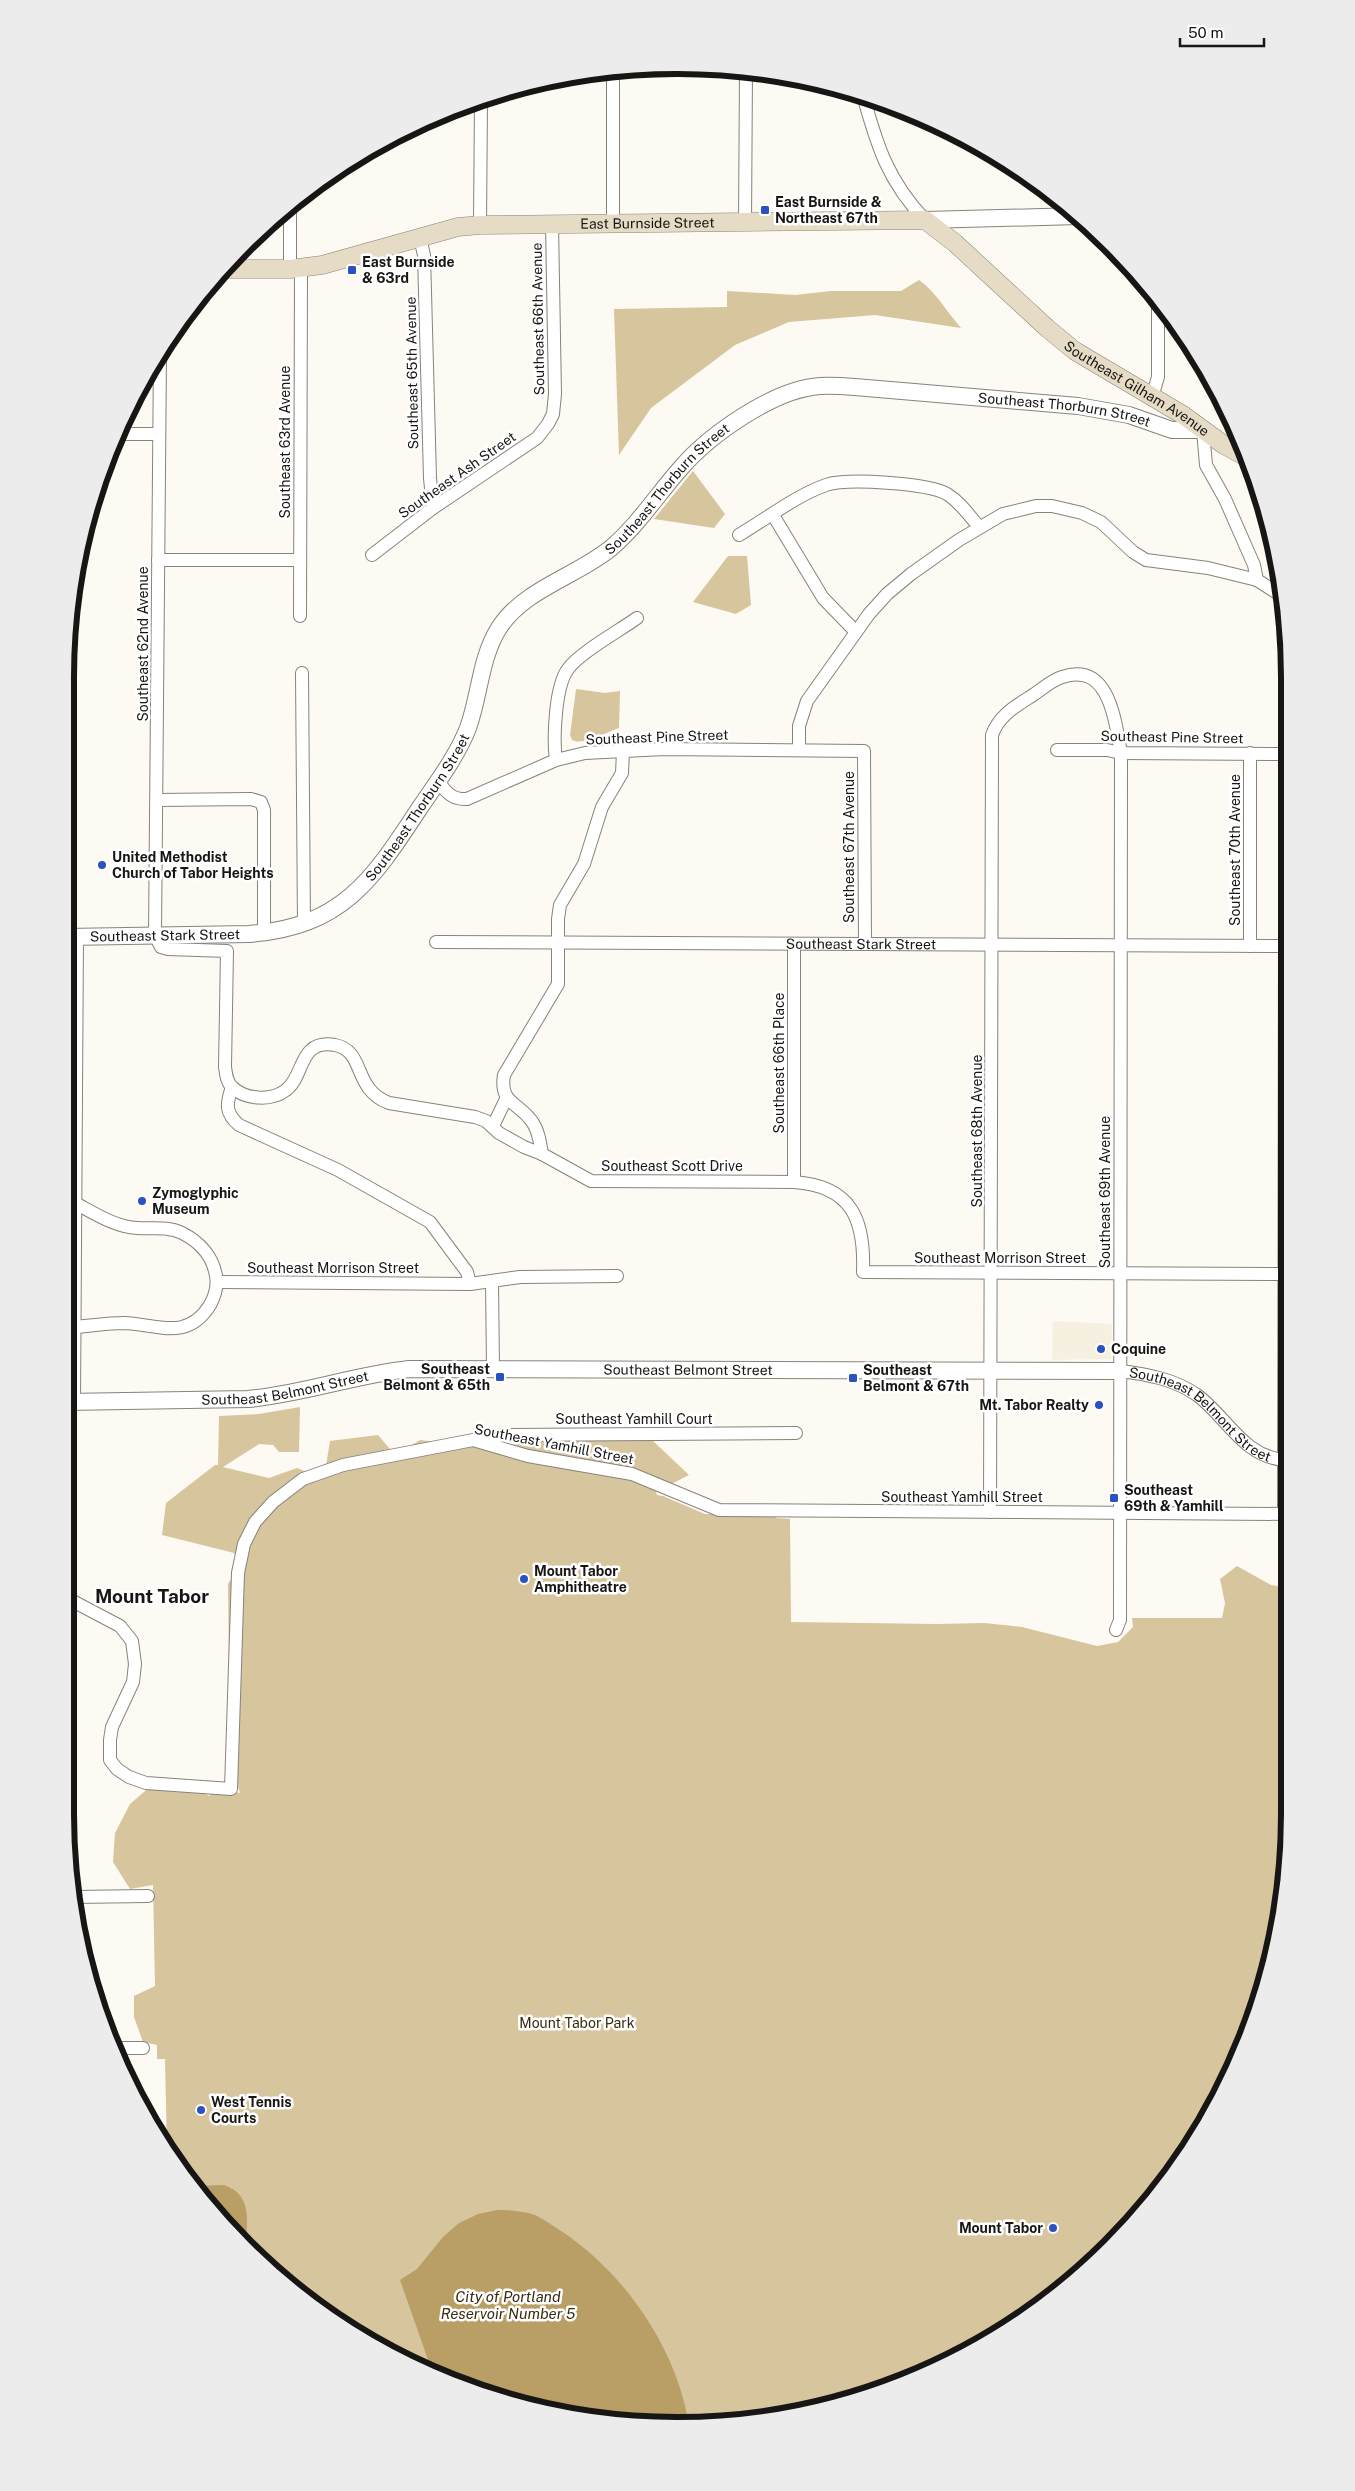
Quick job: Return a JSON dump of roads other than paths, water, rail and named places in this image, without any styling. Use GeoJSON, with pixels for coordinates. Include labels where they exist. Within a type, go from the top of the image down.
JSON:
{"type":"FeatureCollection","features":[{"type":"Feature","properties":{"kind":"main road","name":"East Burnside Street"},"geometry":{"type":"LineString","coordinates":[[234,269],[296,269],[322,265],[458,227],[480,225],[924,220]]}},
{"type":"Feature","properties":{"kind":"main road","name":"Southeast Gilham Avenue"},"geometry":{"type":"LineString","coordinates":[[924,220],[955,243],[1075,350],[1152,396],[1203,430]]}},
{"type":"Feature","properties":{"kind":"main road"},"geometry":{"type":"LineString","coordinates":[[1203,430],[1237,451]]}},
{"type":"Feature","properties":{"kind":"street"},"geometry":{"type":"LineString","coordinates":[[613,78],[613,224]]}},
{"type":"Feature","properties":{"kind":"street"},"geometry":{"type":"LineString","coordinates":[[745,223],[746,78]]}},
{"type":"Feature","properties":{"kind":"street"},"geometry":{"type":"LineString","coordinates":[[866,104],[883,161],[899,190],[924,220]]}},
{"type":"Feature","properties":{"kind":"street"},"geometry":{"type":"LineString","coordinates":[[480,225],[481,107]]}},
{"type":"Feature","properties":{"kind":"street","name":"Southeast 63rd Avenue"},"geometry":{"type":"LineString","coordinates":[[291,214],[296,269],[300,616]]}},
{"type":"Feature","properties":{"kind":"street","name":"East Burnside Street"},"geometry":{"type":"LineString","coordinates":[[924,220],[1065,215]]}},
{"type":"Feature","properties":{"kind":"street","name":"Southeast 66th Avenue"},"geometry":{"type":"LineString","coordinates":[[552,224],[555,394],[553,414]]}},
{"type":"Feature","properties":{"kind":"street","name":"Southeast 65th Avenue"},"geometry":{"type":"LineString","coordinates":[[420,238],[424,255],[430,478],[433,508]]}},
{"type":"Feature","properties":{"kind":"street"},"geometry":{"type":"LineString","coordinates":[[1152,396],[1158,377],[1158,313]]}},
{"type":"Feature","properties":{"kind":"street","name":"Southeast 62nd Avenue"},"geometry":{"type":"LineString","coordinates":[[155,935],[160,368]]}},
{"type":"Feature","properties":{"kind":"street","name":"Southeast Thorburn Street"},"geometry":{"type":"LineString","coordinates":[[264,933],[304,924],[346,902],[370,879],[438,781],[464,738],[474,708],[487,652],[496,633],[506,619],[531,598],[611,548],[632,528],[679,470],[707,442],[750,413],[785,395],[820,386],[1086,407],[1130,416],[1172,430],[1203,430]]}},
{"type":"Feature","properties":{"kind":"street","name":"Southeast Ash Street"},"geometry":{"type":"LineString","coordinates":[[372,556],[433,508],[537,438],[553,414]]}},
{"type":"Feature","properties":{"kind":"street","name":"Southeast Gilham Avenue"},"geometry":{"type":"LineString","coordinates":[[1203,430],[1206,466],[1225,499],[1254,565],[1258,580]]}},
{"type":"Feature","properties":{"kind":"street"},"geometry":{"type":"LineString","coordinates":[[125,434],[159,434]]}},
{"type":"Feature","properties":{"kind":"street"},"geometry":{"type":"LineString","coordinates":[[739,534],[812,490],[827,484],[859,481],[930,489],[945,493],[959,502],[979,526]]}},
{"type":"Feature","properties":{"kind":"street"},"geometry":{"type":"LineString","coordinates":[[799,750],[799,726],[807,701],[856,632],[887,594],[911,574],[979,526],[1003,514],[1022,508],[1052,506],[1082,513],[1101,522],[1133,552],[1146,560],[1208,568],[1258,580],[1275,591]]}},
{"type":"Feature","properties":{"kind":"street"},"geometry":{"type":"LineString","coordinates":[[773,515],[824,598],[856,632]]}},
{"type":"Feature","properties":{"kind":"street"},"geometry":{"type":"LineString","coordinates":[[158,560],[300,560]]}},
{"type":"Feature","properties":{"kind":"street"},"geometry":{"type":"LineString","coordinates":[[556,760],[554,744],[561,689],[568,668],[637,618]]}},
{"type":"Feature","properties":{"kind":"street"},"geometry":{"type":"LineString","coordinates":[[302,673],[304,924]]}},
{"type":"Feature","properties":{"kind":"street","name":"Southeast 68th Avenue"},"geometry":{"type":"LineString","coordinates":[[990,1512],[992,735],[1005,714],[1049,684],[1071,674],[1081,675],[1096,681],[1106,694],[1121,753]]}},
{"type":"Feature","properties":{"kind":"street","name":"Southeast Pine Street"},"geometry":{"type":"LineString","coordinates":[[438,781],[448,794],[460,799],[467,798],[556,760],[585,753],[664,749],[864,751]]}},
{"type":"Feature","properties":{"kind":"street","name":"Southeast Pine Street"},"geometry":{"type":"LineString","coordinates":[[1057,750],[1107,750],[1121,753],[1281,754]]}},
{"type":"Feature","properties":{"kind":"street","name":"Southeast 67th Avenue"},"geometry":{"type":"LineString","coordinates":[[864,751],[865,944]]}},
{"type":"Feature","properties":{"kind":"street"},"geometry":{"type":"LineString","coordinates":[[493,1126],[506,1099],[503,1084],[504,1075],[558,984],[560,905],[584,864],[602,807],[622,773],[623,752]]}},
{"type":"Feature","properties":{"kind":"street","name":"Southeast 69th Avenue"},"geometry":{"type":"LineString","coordinates":[[1116,1630],[1120,1620],[1121,753]]}},
{"type":"Feature","properties":{"kind":"street","name":"Southeast 70th Avenue"},"geometry":{"type":"LineString","coordinates":[[1250,753],[1250,946]]}},
{"type":"Feature","properties":{"kind":"street"},"geometry":{"type":"LineString","coordinates":[[157,800],[251,799],[261,802],[264,810],[264,933]]}},
{"type":"Feature","properties":{"kind":"street","name":"Southeast Stark Street"},"geometry":{"type":"LineString","coordinates":[[74,937],[264,933]]}},
{"type":"Feature","properties":{"kind":"street"},"geometry":{"type":"LineString","coordinates":[[155,935],[161,947],[168,949],[227,951],[225,1067],[227,1079],[232,1087],[226,1104],[228,1112],[239,1125],[338,1170],[430,1222],[466,1272],[470,1284]]}},
{"type":"Feature","properties":{"kind":"street","name":"Southeast Stark Street"},"geometry":{"type":"LineString","coordinates":[[436,942],[1281,946]]}},
{"type":"Feature","properties":{"kind":"street","name":"Southeast 66th Place"},"geometry":{"type":"LineString","coordinates":[[794,944],[794,1182]]}},
{"type":"Feature","properties":{"kind":"street","name":"Southeast Scott Drive"},"geometry":{"type":"LineString","coordinates":[[232,1087],[251,1096],[263,1098],[276,1096],[291,1086],[303,1058],[309,1051],[328,1044],[345,1049],[354,1057],[366,1087],[377,1098],[389,1103],[475,1117],[493,1126],[499,1132],[524,1147],[542,1154],[590,1181],[794,1182],[825,1187],[836,1194],[848,1206],[858,1223],[862,1236],[863,1272]]}},
{"type":"Feature","properties":{"kind":"street"},"geometry":{"type":"LineString","coordinates":[[506,1099],[532,1121],[538,1133],[542,1154]]}},
{"type":"Feature","properties":{"kind":"street"},"geometry":{"type":"LineString","coordinates":[[74,1202],[106,1220],[121,1225],[136,1228],[163,1228],[185,1234],[198,1243],[208,1254],[217,1282],[213,1300],[208,1308],[195,1322],[186,1326],[162,1329],[123,1323],[74,1328],[74,1202]]}},
{"type":"Feature","properties":{"kind":"street","name":"Southeast Morrison Street"},"geometry":{"type":"LineString","coordinates":[[863,1272],[1281,1274]]}},
{"type":"Feature","properties":{"kind":"street","name":"Southeast Morrison Street"},"geometry":{"type":"LineString","coordinates":[[217,1282],[470,1284],[520,1277],[617,1276]]}},
{"type":"Feature","properties":{"kind":"street"},"geometry":{"type":"LineString","coordinates":[[492,1282],[493,1368]]}},
{"type":"Feature","properties":{"kind":"street","name":"Southeast Belmont Street"},"geometry":{"type":"LineString","coordinates":[[74,1402],[248,1399],[279,1395],[393,1370],[493,1368],[1120,1371],[1153,1376],[1183,1387],[1205,1402],[1254,1450],[1266,1458],[1281,1460]]}},
{"type":"Feature","properties":{"kind":"street","name":"Southeast Yamhill Court"},"geometry":{"type":"LineString","coordinates":[[473,1440],[503,1435],[796,1433]]}},
{"type":"Feature","properties":{"kind":"street","name":"Southeast Yamhill Street"},"geometry":{"type":"LineString","coordinates":[[74,1602],[120,1626],[132,1641],[135,1664],[132,1682],[112,1727],[110,1740],[110,1760],[117,1769],[129,1777],[146,1783],[231,1789],[238,1574],[244,1544],[256,1522],[273,1502],[287,1490],[320,1472],[372,1458],[473,1440],[528,1456],[632,1474],[715,1509],[1281,1514]]}},
{"type":"Feature","properties":{"kind":"street"},"geometry":{"type":"LineString","coordinates":[[80,1897],[148,1896]]}},
{"type":"Feature","properties":{"kind":"street"},"geometry":{"type":"LineString","coordinates":[[121,2048],[143,2048]]}},
{"type":"Feature","properties":{"kind":"water"},"geometry":{"type":"Polygon","coordinates":[[[224,2185],[240,2195],[246,2209],[247,2236],[224,2212],[203,2186],[224,2185]]]}},
{"type":"Feature","properties":{"kind":"water","name":"City of Portland Reservoir Number 5"},"geometry":{"type":"Polygon","coordinates":[[[497,2210],[535,2215],[584,2248],[606,2268],[644,2315],[660,2341],[673,2369],[683,2397],[687,2417],[638,2416],[560,2406],[521,2397],[483,2385],[429,2364],[400,2280],[417,2269],[443,2237],[459,2223],[478,2214],[497,2210]]]}},
{"type":"Feature","properties":{"kind":"place","name":"East Burnside & Northeast 67th"},"geometry":{"type":"Point","coordinates":[765,210]}},
{"type":"Feature","properties":{"kind":"place","name":"East Burnside & 63rd"},"geometry":{"type":"Point","coordinates":[352,270]}},
{"type":"Feature","properties":{"kind":"place","name":"United Methodist Church of Tabor Heights"},"geometry":{"type":"Point","coordinates":[102,865]}},
{"type":"Feature","properties":{"kind":"place","name":"Zymoglyphic Museum"},"geometry":{"type":"Point","coordinates":[142,1201]}},
{"type":"Feature","properties":{"kind":"place","name":"Coquine"},"geometry":{"type":"Point","coordinates":[1101,1349]}},
{"type":"Feature","properties":{"kind":"place","name":"Southeast Belmont & 65th"},"geometry":{"type":"Point","coordinates":[500,1377]}},
{"type":"Feature","properties":{"kind":"place","name":"Southeast Belmont & 67th"},"geometry":{"type":"Point","coordinates":[853,1378]}},
{"type":"Feature","properties":{"kind":"place","name":"Mt. Tabor Realty"},"geometry":{"type":"Point","coordinates":[1099,1405]}},
{"type":"Feature","properties":{"kind":"place","name":"Southeast 69th & Yamhill"},"geometry":{"type":"Point","coordinates":[1114,1498]}},
{"type":"Feature","properties":{"kind":"place","name":"Mount Tabor Amphitheatre"},"geometry":{"type":"Point","coordinates":[524,1579]}},
{"type":"Feature","properties":{"kind":"place","name":"West Tennis Courts"},"geometry":{"type":"Point","coordinates":[201,2110]}},
{"type":"Feature","properties":{"kind":"place","name":"Mount Tabor"},"geometry":{"type":"Point","coordinates":[1053,2228]}},
{"type":"Feature","properties":{"kind":"district","name":"Mount Tabor"},"geometry":{"type":"Point","coordinates":[152,1596]}},
{"type":"Feature","properties":{"kind":"park label","name":"Mount Tabor Park"},"geometry":{"type":"Point","coordinates":[577,2023]}}]}
